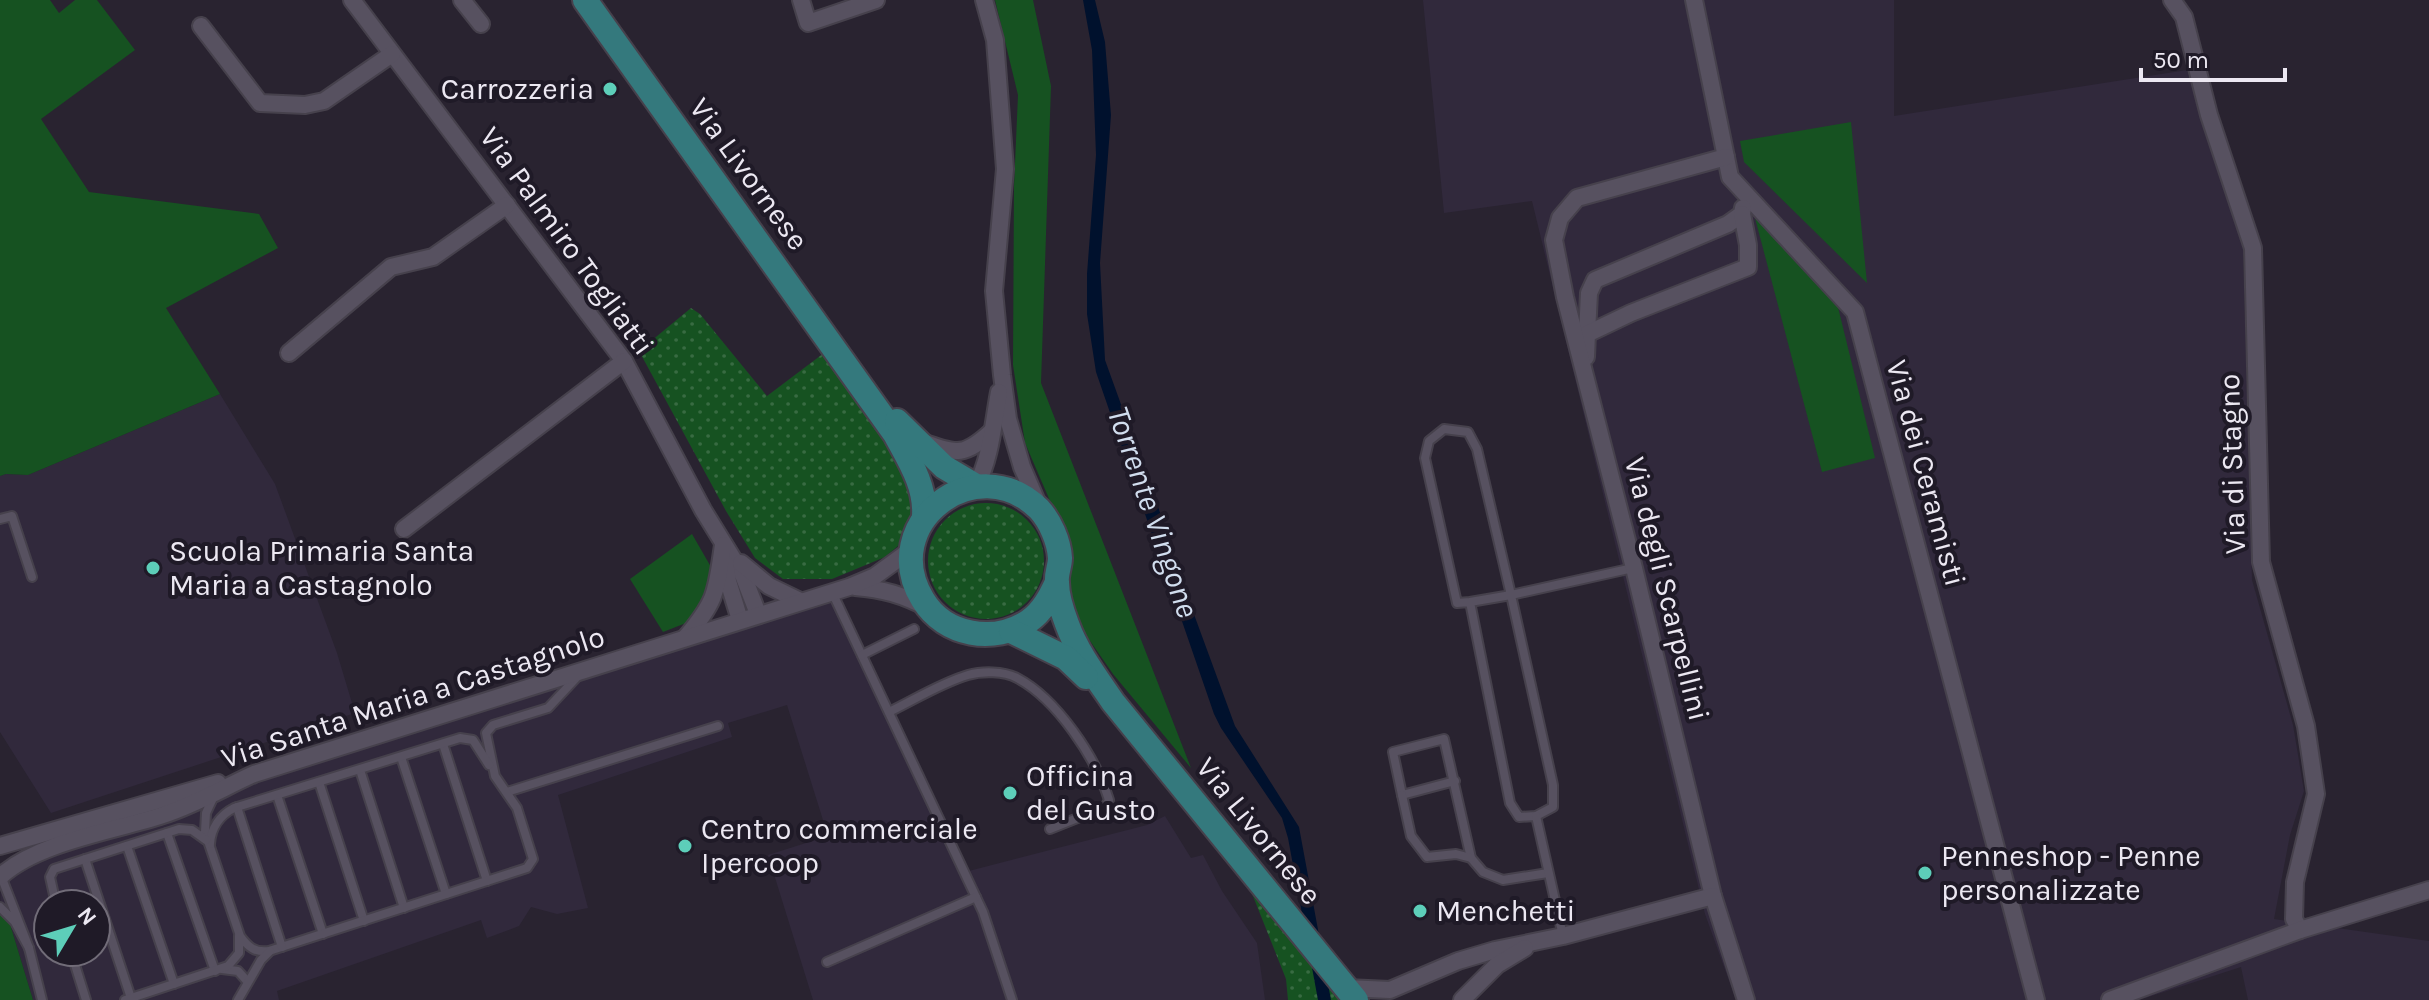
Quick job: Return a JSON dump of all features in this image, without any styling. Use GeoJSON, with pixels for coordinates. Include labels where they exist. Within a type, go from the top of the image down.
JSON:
{"type":"FeatureCollection","features":[{"type":"Feature","properties":{"kind":"main road","name":"Via Livornese"},"geometry":{"type":"LineString","coordinates":[[585,0],[895,434],[912,465],[925,500],[924,516]]}},
{"type":"Feature","properties":{"kind":"main road","name":"Via Livornese"},"geometry":{"type":"LineString","coordinates":[[862,385],[944,467],[976,486],[1000,487],[1011,491],[1040,510],[1054,532],[1060,556],[1057,582],[1067,626],[1080,652],[1113,702],[1344,986]]}},
{"type":"Feature","properties":{"kind":"main road"},"geometry":{"type":"LineString","coordinates":[[928,608],[914,580],[912,549],[924,516],[942,499],[976,486]]}},
{"type":"Feature","properties":{"kind":"main road"},"geometry":{"type":"LineString","coordinates":[[1011,631],[1031,619],[1047,603],[1057,582]]}},
{"type":"Feature","properties":{"kind":"main road","name":"Via Livornese"},"geometry":{"type":"LineString","coordinates":[[928,608],[945,623],[966,632],[989,635],[1011,631],[1066,658],[1113,702]]}},
{"type":"Feature","properties":{"kind":"street","name":"Via Palmiro Togliatti"},"geometry":{"type":"LineString","coordinates":[[352,0],[624,361],[723,545],[743,575],[758,614]]}},
{"type":"Feature","properties":{"kind":"street"},"geometry":{"type":"LineString","coordinates":[[462,0],[481,24]]}},
{"type":"Feature","properties":{"kind":"street"},"geometry":{"type":"LineString","coordinates":[[801,0],[808,23],[876,0]]}},
{"type":"Feature","properties":{"kind":"street"},"geometry":{"type":"LineString","coordinates":[[984,0],[995,40],[1005,169],[994,291],[1002,375],[1008,419],[1022,467],[1040,510]]}},
{"type":"Feature","properties":{"kind":"street","name":"Via dei Ceramisti"},"geometry":{"type":"LineString","coordinates":[[1694,0],[1730,177],[1855,312],[2036,1000]]}},
{"type":"Feature","properties":{"kind":"street","name":"Via di Stagno"},"geometry":{"type":"LineString","coordinates":[[2172,0],[2184,17],[2209,115],[2253,248],[2261,562],[2306,726],[2316,794],[2295,882],[2294,919],[2300,930]]}},
{"type":"Feature","properties":{"kind":"street"},"geometry":{"type":"LineString","coordinates":[[201,26],[260,103],[305,105],[324,101],[392,54]]}},
{"type":"Feature","properties":{"kind":"street","name":"Via degli Scarpellini"},"geometry":{"type":"LineString","coordinates":[[1713,896],[1565,297],[1554,240],[1560,218],[1577,198],[1726,157]]}},
{"type":"Feature","properties":{"kind":"street"},"geometry":{"type":"LineString","coordinates":[[1587,334],[1631,313],[1748,267],[1748,245],[1742,214],[1747,195]]}},
{"type":"Feature","properties":{"kind":"street"},"geometry":{"type":"LineString","coordinates":[[289,353],[391,267],[433,257],[507,205]]}},
{"type":"Feature","properties":{"kind":"street"},"geometry":{"type":"LineString","coordinates":[[1585,371],[1589,293],[1595,280],[1728,224],[1742,214]]}},
{"type":"Feature","properties":{"kind":"street"},"geometry":{"type":"LineString","coordinates":[[404,529],[624,361]]}},
{"type":"Feature","properties":{"kind":"street"},"geometry":{"type":"LineString","coordinates":[[976,486],[983,473],[1002,375]]}},
{"type":"Feature","properties":{"kind":"street"},"geometry":{"type":"LineString","coordinates":[[914,439],[950,452],[964,452],[992,431]]}},
{"type":"Feature","properties":{"kind":"street"},"geometry":{"type":"LineString","coordinates":[[723,545],[759,580],[800,601]]}},
{"type":"Feature","properties":{"kind":"street"},"geometry":{"type":"LineString","coordinates":[[723,545],[728,581],[740,620]]}},
{"type":"Feature","properties":{"kind":"street"},"geometry":{"type":"LineString","coordinates":[[686,637],[708,611],[715,596],[723,545]]}},
{"type":"Feature","properties":{"kind":"street","name":"Via Santa Maria a Castagnolo"},"geometry":{"type":"LineString","coordinates":[[0,874],[36,853],[168,814],[222,786],[254,774],[849,587],[875,576],[912,549]]}},
{"type":"Feature","properties":{"kind":"street","name":"Via Santa Maria a Castagnolo"},"geometry":{"type":"LineString","coordinates":[[849,587],[882,589],[904,595],[928,608]]}},
{"type":"Feature","properties":{"kind":"street"},"geometry":{"type":"LineString","coordinates":[[0,846],[222,786]]}},
{"type":"Feature","properties":{"kind":"street"},"geometry":{"type":"LineString","coordinates":[[2110,1000],[2300,930],[2429,890]]}},
{"type":"Feature","properties":{"kind":"street"},"geometry":{"type":"LineString","coordinates":[[1344,986],[1390,990],[1458,961],[1495,950],[1563,936],[1713,896],[1746,1000]]}},
{"type":"Feature","properties":{"kind":"street"},"geometry":{"type":"LineString","coordinates":[[1462,1000],[1497,965],[1534,943]]}},
{"type":"Feature","properties":{"kind":"lane"},"geometry":{"type":"LineString","coordinates":[[1470,602],[1510,803],[1519,817],[1536,816],[1553,807],[1553,785],[1511,595],[1477,449],[1468,432],[1444,429],[1429,441],[1425,458],[1457,603],[1511,595],[1634,568]]}},
{"type":"Feature","properties":{"kind":"lane"},"geometry":{"type":"LineString","coordinates":[[0,519],[12,516],[32,577]]}},
{"type":"Feature","properties":{"kind":"lane"},"geometry":{"type":"LineString","coordinates":[[832,592],[976,897],[1012,1000]]}},
{"type":"Feature","properties":{"kind":"lane"},"geometry":{"type":"LineString","coordinates":[[862,655],[914,629]]}},
{"type":"Feature","properties":{"kind":"lane"},"geometry":{"type":"LineString","coordinates":[[495,776],[485,738],[489,728],[548,708],[586,669]]}},
{"type":"Feature","properties":{"kind":"lane"},"geometry":{"type":"LineString","coordinates":[[889,712],[968,675],[1006,674],[1028,685],[1078,738],[1094,762],[1109,800],[1105,807],[1050,829]]}},
{"type":"Feature","properties":{"kind":"lane"},"geometry":{"type":"LineString","coordinates":[[507,792],[718,726]]}},
{"type":"Feature","properties":{"kind":"lane"},"geometry":{"type":"LineString","coordinates":[[212,855],[210,843],[214,829],[225,813],[237,807],[464,736],[473,740],[517,808],[532,863],[527,868],[282,947],[252,949],[238,931],[212,855],[208,843],[205,832],[206,813],[222,786]]}},
{"type":"Feature","properties":{"kind":"lane"},"geometry":{"type":"LineString","coordinates":[[1471,858],[1456,854],[1427,857],[1411,836],[1393,752],[1444,739],[1471,858],[1483,872],[1503,880],[1548,873]]}},
{"type":"Feature","properties":{"kind":"lane"},"geometry":{"type":"LineString","coordinates":[[443,744],[487,881]]}},
{"type":"Feature","properties":{"kind":"lane"},"geometry":{"type":"LineString","coordinates":[[401,757],[446,894]]}},
{"type":"Feature","properties":{"kind":"lane"},"geometry":{"type":"LineString","coordinates":[[360,770],[404,908]]}},
{"type":"Feature","properties":{"kind":"lane"},"geometry":{"type":"LineString","coordinates":[[1402,795],[1455,781]]}},
{"type":"Feature","properties":{"kind":"lane"},"geometry":{"type":"LineString","coordinates":[[319,782],[364,921]]}},
{"type":"Feature","properties":{"kind":"lane"},"geometry":{"type":"LineString","coordinates":[[277,795],[323,934]]}},
{"type":"Feature","properties":{"kind":"lane"},"geometry":{"type":"LineString","coordinates":[[237,807],[282,947]]}},
{"type":"Feature","properties":{"kind":"lane"},"geometry":{"type":"LineString","coordinates":[[1536,816],[1563,936]]}},
{"type":"Feature","properties":{"kind":"lane"},"geometry":{"type":"LineString","coordinates":[[51,888],[51,872],[179,829],[192,830],[208,843]]}},
{"type":"Feature","properties":{"kind":"lane"},"geometry":{"type":"LineString","coordinates":[[167,833],[218,970]]}},
{"type":"Feature","properties":{"kind":"lane"},"geometry":{"type":"LineString","coordinates":[[127,846],[174,984]]}},
{"type":"Feature","properties":{"kind":"lane"},"geometry":{"type":"LineString","coordinates":[[85,859],[128,999],[218,970],[237,957],[238,931]]}},
{"type":"Feature","properties":{"kind":"lane"},"geometry":{"type":"LineString","coordinates":[[0,874],[29,948],[45,1000]]}},
{"type":"Feature","properties":{"kind":"lane"},"geometry":{"type":"LineString","coordinates":[[827,962],[976,897]]}},
{"type":"Feature","properties":{"kind":"lane"},"geometry":{"type":"LineString","coordinates":[[0,907],[15,922],[29,948]]}},
{"type":"Feature","properties":{"kind":"lane"},"geometry":{"type":"LineString","coordinates":[[238,1000],[247,981],[271,950]]}},
{"type":"Feature","properties":{"kind":"lane"},"geometry":{"type":"LineString","coordinates":[[76,968],[86,1000]]}},
{"type":"Feature","properties":{"kind":"lane"},"geometry":{"type":"LineString","coordinates":[[218,970],[238,971],[247,981]]}},
{"type":"Feature","properties":{"kind":"shaded area"},"geometry":{"type":"Polygon","coordinates":[[[1423,0],[1894,0],[1894,116],[2187,70],[2243,248],[2252,580],[2293,725],[2304,791],[2290,835],[2274,919],[2429,941],[2429,1000],[2248,1000],[2241,967],[2139,1000],[1736,1000],[1705,914],[1532,201],[1444,213],[1423,0]]]}},
{"type":"Feature","properties":{"kind":"shaded area","name":"Scuola Primaria Santa Maria a Castagnolo"},"geometry":{"type":"Polygon","coordinates":[[[220,394],[275,484],[337,653],[355,713],[51,813],[0,732],[0,476],[28,475],[220,394]]]}},
{"type":"Feature","properties":{"kind":"shaded area"},"geometry":{"type":"Polygon","coordinates":[[[832,592],[965,872],[1147,825],[1165,816],[1191,858],[1203,855],[1222,891],[1257,943],[1265,1000],[813,1000],[768,855],[828,836],[787,705],[728,723],[732,737],[558,795],[588,908],[557,914],[531,907],[519,926],[487,938],[481,920],[277,991],[279,1000],[33,1000],[10,924],[0,914],[1,876],[254,774],[832,592]]]}},
{"type":"Feature","properties":{"kind":"green space"},"geometry":{"type":"Polygon","coordinates":[[[0,0],[50,0],[59,13],[75,0],[97,0],[135,50],[41,119],[89,192],[259,214],[278,248],[166,308],[220,394],[28,475],[0,476],[0,0]]]}},
{"type":"Feature","properties":{"kind":"green space"},"geometry":{"type":"Polygon","coordinates":[[[995,0],[1033,0],[1051,86],[1041,383],[1191,768],[1113,674],[1081,628],[1071,593],[1066,538],[1025,443],[1013,365],[1018,95],[995,0]]]}},
{"type":"Feature","properties":{"kind":"green space"},"geometry":{"type":"Polygon","coordinates":[[[1851,122],[1867,283],[1744,162],[1740,141],[1851,122]]]}},
{"type":"Feature","properties":{"kind":"green space"},"geometry":{"type":"Polygon","coordinates":[[[1751,203],[1835,295],[1875,458],[1822,472],[1751,203]]]}},
{"type":"Feature","properties":{"kind":"green space"},"geometry":{"type":"Polygon","coordinates":[[[691,308],[700,314],[767,396],[824,353],[899,459],[915,508],[898,546],[885,557],[832,579],[783,579],[755,558],[639,351],[691,308]]]}},
{"type":"Feature","properties":{"kind":"green space"},"geometry":{"type":"Polygon","coordinates":[[[986,503],[1008,508],[1027,520],[1039,539],[1044,561],[1039,583],[1027,602],[1008,614],[986,619],[964,614],[945,602],[933,583],[928,561],[933,539],[945,520],[964,508],[986,503]]]}},
{"type":"Feature","properties":{"kind":"green space"},"geometry":{"type":"Polygon","coordinates":[[[692,534],[711,567],[711,585],[701,608],[686,623],[663,632],[630,579],[692,534]]]}},
{"type":"Feature","properties":{"kind":"green space"},"geometry":{"type":"Polygon","coordinates":[[[1235,851],[1343,1000],[1288,1000],[1286,979],[1235,851]]]}},
{"type":"Feature","properties":{"kind":"green space"},"geometry":{"type":"Polygon","coordinates":[[[0,914],[10,924],[33,1000],[0,1000],[0,914]]]}},
{"type":"Feature","properties":{"kind":"water","name":"Torrente Vingone"},"geometry":{"type":"Polygon","coordinates":[[[1083,0],[1095,0],[1105,42],[1111,115],[1100,263],[1105,360],[1235,726],[1299,827],[1331,1000],[1318,1000],[1282,818],[1214,714],[1096,372],[1087,314],[1087,274],[1096,155],[1092,50],[1083,0]]]}},
{"type":"Feature","properties":{"kind":"place","name":"Carrozzeria"},"geometry":{"type":"Point","coordinates":[610,89]}},
{"type":"Feature","properties":{"kind":"place","name":"Scuola Primaria Santa Maria a Castagnolo"},"geometry":{"type":"Point","coordinates":[153,568]}},
{"type":"Feature","properties":{"kind":"place","name":"Officina del Gusto"},"geometry":{"type":"Point","coordinates":[1010,793]}},
{"type":"Feature","properties":{"kind":"place","name":"Centro commerciale Ipercoop"},"geometry":{"type":"Point","coordinates":[685,846]}},
{"type":"Feature","properties":{"kind":"place","name":"Penneshop - Penne personalizzate"},"geometry":{"type":"Point","coordinates":[1925,873]}},
{"type":"Feature","properties":{"kind":"place","name":"Menchetti"},"geometry":{"type":"Point","coordinates":[1420,911]}}]}
